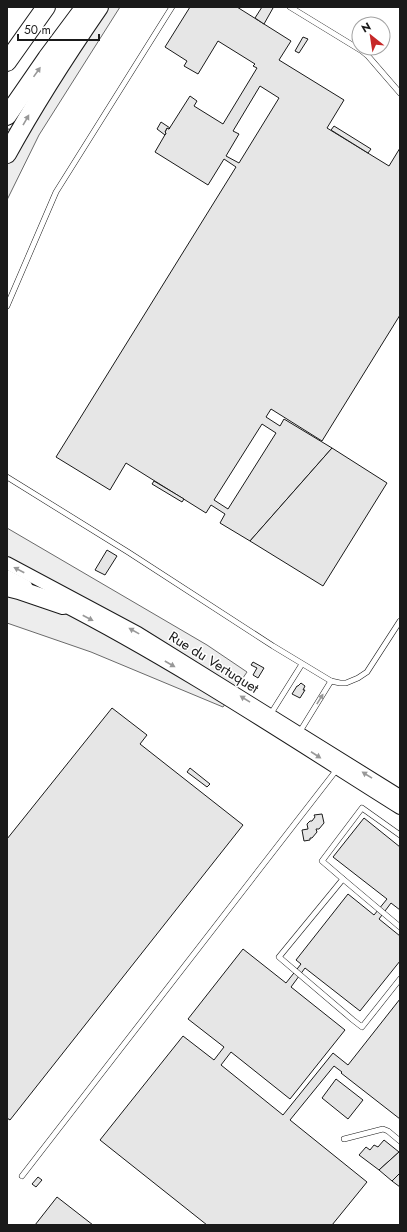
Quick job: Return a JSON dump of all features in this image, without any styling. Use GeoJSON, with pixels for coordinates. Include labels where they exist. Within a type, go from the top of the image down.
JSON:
{"type":"FeatureCollection","features":[{"type":"Feature","properties":{"kind":"highway"},"geometry":{"type":"LineString","coordinates":[[7,43],[36,7]]}},
{"type":"Feature","properties":{"kind":"highway"},"geometry":{"type":"LineString","coordinates":[[7,62],[46,7]]}},
{"type":"Feature","properties":{"kind":"highway"},"geometry":{"type":"LineString","coordinates":[[7,116],[47,58],[85,7]]}},
{"type":"Feature","properties":{"kind":"highway"},"geometry":{"type":"LineString","coordinates":[[7,154],[33,107],[58,67],[100,7]]}},
{"type":"Feature","properties":{"kind":"highway"},"geometry":{"type":"LineString","coordinates":[[7,587],[63,605]]}},
{"type":"Feature","properties":{"kind":"street","name":"Rue du Vertuquet"},"geometry":{"type":"LineString","coordinates":[[7,563],[138,633],[340,765],[400,808]]}},
{"type":"Feature","properties":{"kind":"street","name":"Rue du Vertuquet"},"geometry":{"type":"LineString","coordinates":[[7,576],[112,631],[268,719]]}},
{"type":"Feature","properties":{"kind":"street","name":"Rue du Vertuquet"},"geometry":{"type":"LineString","coordinates":[[340,765],[400,796]]}},
{"type":"Feature","properties":{"kind":"lane"},"geometry":{"type":"LineString","coordinates":[[7,306],[56,192],[172,7]]}},
{"type":"Feature","properties":{"kind":"lane"},"geometry":{"type":"LineString","coordinates":[[290,7],[362,51],[400,92]]}},
{"type":"Feature","properties":{"kind":"lane"},"geometry":{"type":"LineString","coordinates":[[7,477],[331,681],[346,683],[367,672],[400,621]]}},
{"type":"Feature","properties":{"kind":"lane"},"geometry":{"type":"LineString","coordinates":[[268,719],[302,664]]}},
{"type":"Feature","properties":{"kind":"lane"},"geometry":{"type":"LineString","coordinates":[[296,737],[331,681]]}},
{"type":"Feature","properties":{"kind":"lane"},"geometry":{"type":"LineString","coordinates":[[22,1176],[340,765]]}},
{"type":"Feature","properties":{"kind":"lane"},"geometry":{"type":"LineString","coordinates":[[400,835],[362,808],[322,861],[400,927]]}},
{"type":"Feature","properties":{"kind":"lane"},"geometry":{"type":"LineString","coordinates":[[343,879],[279,957],[362,1026],[400,979]]}},
{"type":"Feature","properties":{"kind":"lane"},"geometry":{"type":"LineString","coordinates":[[344,1139],[383,1129],[400,1140]]}},
{"type":"Feature","properties":{"kind":"shaded area"},"geometry":{"type":"Polygon","coordinates":[[[109,7],[120,7],[39,135],[7,200],[8,129],[28,131],[88,34],[109,7]]]}},
{"type":"Feature","properties":{"kind":"shaded area"},"geometry":{"type":"Polygon","coordinates":[[[7,528],[207,645],[247,672],[223,707],[91,652],[7,623],[7,528]]]}},
{"type":"Feature","properties":{"kind":"building"},"geometry":{"type":"Polygon","coordinates":[[[190,7],[237,7],[291,41],[279,60],[344,100],[327,128],[389,166],[400,148],[400,315],[322,441],[271,409],[266,417],[280,426],[284,419],[332,448],[250,541],[220,523],[225,514],[211,505],[206,513],[126,463],[110,490],[56,457],[236,167],[224,159],[208,185],[155,152],[166,133],[167,128],[169,129],[190,96],[197,101],[194,106],[223,124],[257,68],[253,66],[255,64],[218,41],[198,74],[184,66],[187,61],[165,47],[190,7]],[[260,86],[233,131],[239,134],[226,156],[239,163],[279,98],[260,86]],[[262,424],[214,500],[228,509],[276,433],[262,424]]]}},
{"type":"Feature","properties":{"kind":"building"},"geometry":{"type":"Polygon","coordinates":[[[262,7],[273,8],[264,24],[255,18],[262,7]]]}},
{"type":"Feature","properties":{"kind":"building"},"geometry":{"type":"Polygon","coordinates":[[[303,37],[308,39],[299,53],[295,51],[303,37]]]}},
{"type":"Feature","properties":{"kind":"building"},"geometry":{"type":"Polygon","coordinates":[[[161,122],[170,128],[167,128],[165,135],[157,129],[161,122]]]}},
{"type":"Feature","properties":{"kind":"building"},"geometry":{"type":"Polygon","coordinates":[[[334,126],[371,149],[368,153],[331,130],[334,126]]]}},
{"type":"Feature","properties":{"kind":"building"},"geometry":{"type":"Polygon","coordinates":[[[332,448],[387,483],[323,586],[250,541],[332,448]]]}},
{"type":"Feature","properties":{"kind":"building"},"geometry":{"type":"Polygon","coordinates":[[[154,481],[184,499],[182,502],[152,484],[154,481]]]}},
{"type":"Feature","properties":{"kind":"building"},"geometry":{"type":"Polygon","coordinates":[[[107,550],[117,556],[105,575],[95,570],[107,550]]]}},
{"type":"Feature","properties":{"kind":"building"},"geometry":{"type":"Polygon","coordinates":[[[253,662],[264,668],[258,678],[253,675],[257,668],[251,665],[253,662]]]}},
{"type":"Feature","properties":{"kind":"building"},"geometry":{"type":"Polygon","coordinates":[[[301,683],[305,686],[303,690],[305,690],[300,698],[292,694],[301,683]]]}},
{"type":"Feature","properties":{"kind":"building"},"geometry":{"type":"Polygon","coordinates":[[[112,708],[147,735],[140,744],[243,825],[10,1120],[7,1118],[7,839],[112,708]]]}},
{"type":"Feature","properties":{"kind":"building"},"geometry":{"type":"Polygon","coordinates":[[[190,768],[210,784],[207,787],[187,772],[190,768]]]}},
{"type":"Feature","properties":{"kind":"building"},"geometry":{"type":"Polygon","coordinates":[[[322,814],[324,823],[319,829],[316,829],[317,832],[312,838],[310,838],[310,840],[304,841],[302,830],[308,829],[307,824],[312,821],[315,817],[314,815],[322,814]]]}},
{"type":"Feature","properties":{"kind":"building"},"geometry":{"type":"Polygon","coordinates":[[[364,818],[400,847],[400,910],[391,903],[379,919],[400,936],[400,961],[360,1011],[305,968],[291,987],[345,1030],[290,1099],[231,1052],[221,1065],[283,1115],[333,1053],[348,1065],[400,999],[400,1119],[334,1066],[290,1120],[367,1182],[332,1225],[207,1225],[100,1140],[183,1036],[214,1060],[224,1047],[188,1019],[243,949],[286,983],[301,964],[296,960],[348,894],[374,915],[387,899],[333,857],[364,818]]]}},
{"type":"Feature","properties":{"kind":"building"},"geometry":{"type":"Polygon","coordinates":[[[336,1079],[363,1100],[348,1119],[322,1098],[336,1079]]]}},
{"type":"Feature","properties":{"kind":"building"},"geometry":{"type":"Polygon","coordinates":[[[384,1140],[399,1152],[379,1170],[359,1155],[366,1147],[370,1150],[374,1145],[378,1147],[384,1140]]]}},
{"type":"Feature","properties":{"kind":"building"},"geometry":{"type":"Polygon","coordinates":[[[399,1152],[400,1173],[392,1181],[379,1170],[399,1152]]]}},
{"type":"Feature","properties":{"kind":"building"},"geometry":{"type":"Polygon","coordinates":[[[400,1173],[400,1187],[392,1181],[400,1173]]]}},
{"type":"Feature","properties":{"kind":"building"},"geometry":{"type":"Polygon","coordinates":[[[38,1177],[42,1180],[36,1187],[32,1184],[38,1177]]]}},
{"type":"Feature","properties":{"kind":"building"},"geometry":{"type":"Polygon","coordinates":[[[57,1197],[93,1225],[35,1225],[57,1197]]]}}]}
